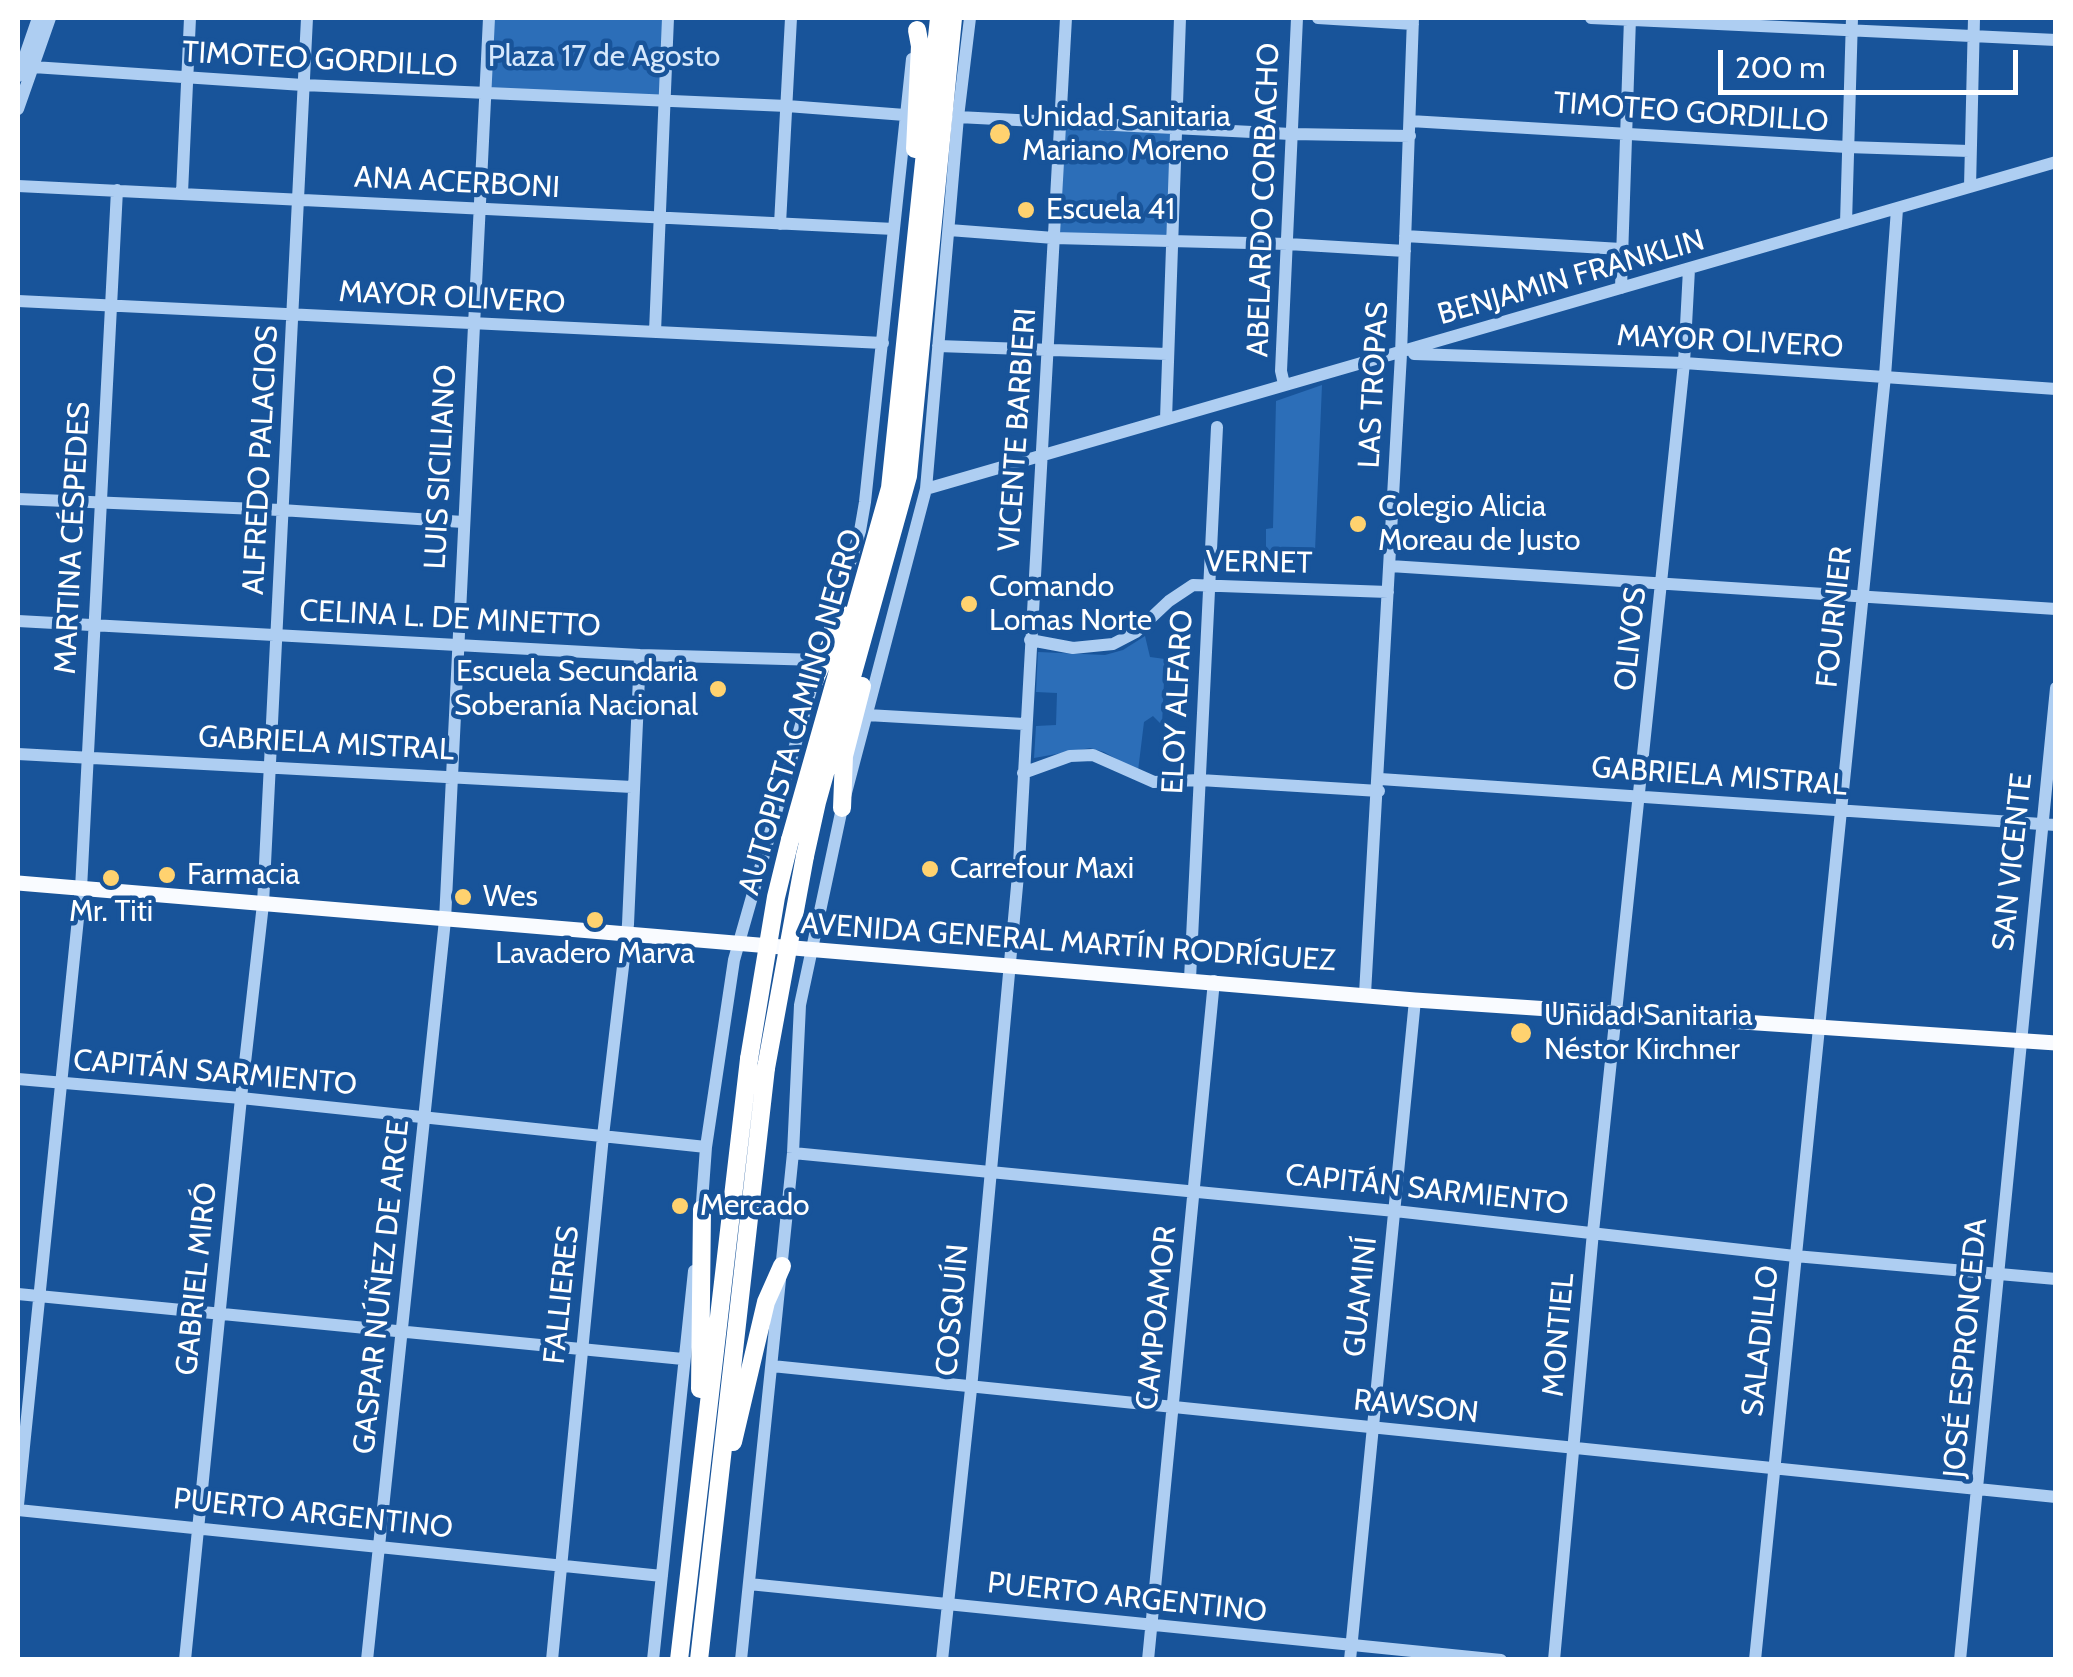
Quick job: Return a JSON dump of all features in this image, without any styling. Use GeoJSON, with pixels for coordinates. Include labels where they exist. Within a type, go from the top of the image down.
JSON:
{"type":"FeatureCollection","features":[{"type":"Feature","properties":{"kind":"highway","name":"AUTOPISTA CAMINO NEGRO"},"geometry":{"type":"LineString","coordinates":[[698,1660],[776,898],[890,488],[939,18]]}},
{"type":"Feature","properties":{"kind":"highway","name":"AUTOPISTA CAMINO NEGRO"},"geometry":{"type":"LineString","coordinates":[[680,1660],[758,1063],[817,802],[908,476],[930,342],[953,18]]}},
{"type":"Feature","properties":{"kind":"highway"},"geometry":{"type":"LineString","coordinates":[[918,24],[914,180],[919,234]]}},
{"type":"Feature","properties":{"kind":"highway"},"geometry":{"type":"LineString","coordinates":[[930,342],[943,239],[949,230]]}},
{"type":"Feature","properties":{"kind":"highway"},"geometry":{"type":"LineString","coordinates":[[813,684],[833,642],[890,488]]}},
{"type":"Feature","properties":{"kind":"highway"},"geometry":{"type":"LineString","coordinates":[[842,808],[844,756],[884,595],[887,558]]}},
{"type":"Feature","properties":{"kind":"highway"},"geometry":{"type":"LineString","coordinates":[[688,1579],[700,1415],[702,1209]]}},
{"type":"Feature","properties":{"kind":"highway"},"geometry":{"type":"LineString","coordinates":[[715,1516],[766,1302],[782,1266]]}},
{"type":"Feature","properties":{"kind":"main road","name":"AVENIDA GENERAL MARTÍN RODRÍGUEZ"},"geometry":{"type":"LineString","coordinates":[[18,883],[810,951],[1214,980],[1415,1000],[2056,1043]]}},
{"type":"Feature","properties":{"kind":"street"},"geometry":{"type":"LineString","coordinates":[[18,76],[38,18]]}},
{"type":"Feature","properties":{"kind":"street"},"geometry":{"type":"LineString","coordinates":[[18,109],[50,18]]}},
{"type":"Feature","properties":{"kind":"street"},"geometry":{"type":"LineString","coordinates":[[182,193],[190,18]]}},
{"type":"Feature","properties":{"kind":"street","name":"ALFREDO PALACIOS"},"geometry":{"type":"LineString","coordinates":[[263,904],[307,18]]}},
{"type":"Feature","properties":{"kind":"street","name":"LUIS SICILIANO"},"geometry":{"type":"LineString","coordinates":[[445,920],[489,18]]}},
{"type":"Feature","properties":{"kind":"street"},"geometry":{"type":"LineString","coordinates":[[656,332],[668,18]]}},
{"type":"Feature","properties":{"kind":"street"},"geometry":{"type":"LineString","coordinates":[[780,224],[791,18]]}},
{"type":"Feature","properties":{"kind":"street"},"geometry":{"type":"LineString","coordinates":[[970,18],[949,230],[1171,242],[1621,249]]}},
{"type":"Feature","properties":{"kind":"street","name":"VICENTE BARBIERI"},"geometry":{"type":"LineString","coordinates":[[1011,965],[1066,18]]}},
{"type":"Feature","properties":{"kind":"street"},"geometry":{"type":"LineString","coordinates":[[1166,419],[1180,18]]}},
{"type":"Feature","properties":{"kind":"street","name":"ABELARDO CORBACHO"},"geometry":{"type":"LineString","coordinates":[[1284,384],[1281,371],[1297,18]]}},
{"type":"Feature","properties":{"kind":"street"},"geometry":{"type":"LineString","coordinates":[[1318,18],[1413,21]]}},
{"type":"Feature","properties":{"kind":"street"},"geometry":{"type":"LineString","coordinates":[[1592,18],[1852,24],[2056,40]]}},
{"type":"Feature","properties":{"kind":"street"},"geometry":{"type":"LineString","coordinates":[[1620,288],[1630,18]]}},
{"type":"Feature","properties":{"kind":"street"},"geometry":{"type":"LineString","coordinates":[[1970,187],[1974,18]]}},
{"type":"Feature","properties":{"kind":"street","name":"LAS TROPAS"},"geometry":{"type":"LineString","coordinates":[[1365,994],[1401,354],[1413,21]]}},
{"type":"Feature","properties":{"kind":"street"},"geometry":{"type":"LineString","coordinates":[[654,1660],[706,1147],[738,945],[862,520],[918,24]]}},
{"type":"Feature","properties":{"kind":"street"},"geometry":{"type":"LineString","coordinates":[[1846,223],[1852,24]]}},
{"type":"Feature","properties":{"kind":"street","name":"TIMOTEO GORDILLO"},"geometry":{"type":"LineString","coordinates":[[32,67],[303,85],[787,106],[905,115]]}},
{"type":"Feature","properties":{"kind":"street","name":"TIMOTEO GORDILLO"},"geometry":{"type":"LineString","coordinates":[[958,117],[1291,134],[1410,129],[1625,132],[1846,148],[1969,151]]}},
{"type":"Feature","properties":{"kind":"street","name":"BENJAMIN FRANKLIN"},"geometry":{"type":"LineString","coordinates":[[926,490],[2056,162]]}},
{"type":"Feature","properties":{"kind":"street","name":"ANA ACERBONI"},"geometry":{"type":"LineString","coordinates":[[18,186],[894,229]]}},
{"type":"Feature","properties":{"kind":"street","name":"MARTINA CÉSPEDES"},"geometry":{"type":"LineString","coordinates":[[18,1508],[81,889],[117,190]]}},
{"type":"Feature","properties":{"kind":"street","name":"FOURNIER"},"geometry":{"type":"LineString","coordinates":[[1817,1028],[1885,376],[1898,209]]}},
{"type":"Feature","properties":{"kind":"street","name":"OLIVOS"},"geometry":{"type":"LineString","coordinates":[[1616,1014],[1684,363],[1690,269]]}},
{"type":"Feature","properties":{"kind":"street","name":"MAYOR OLIVERO"},"geometry":{"type":"LineString","coordinates":[[18,301],[883,344]]}},
{"type":"Feature","properties":{"kind":"street"},"geometry":{"type":"LineString","coordinates":[[741,1660],[793,1153],[800,1005],[842,808],[926,490],[930,342],[1166,354]]}},
{"type":"Feature","properties":{"kind":"street","name":"MAYOR OLIVERO"},"geometry":{"type":"LineString","coordinates":[[1401,354],[1684,363],[2056,389]]}},
{"type":"Feature","properties":{"kind":"street","name":"ELOY ALFARO"},"geometry":{"type":"LineString","coordinates":[[1190,980],[1217,427]]}},
{"type":"Feature","properties":{"kind":"street"},"geometry":{"type":"LineString","coordinates":[[18,499],[463,522]]}},
{"type":"Feature","properties":{"kind":"street"},"geometry":{"type":"LineString","coordinates":[[1390,566],[2056,609]]}},
{"type":"Feature","properties":{"kind":"street","name":"VERNET"},"geometry":{"type":"LineString","coordinates":[[1030,640],[1073,648],[1113,644],[1154,618],[1181,591],[1193,585],[1388,592]]}},
{"type":"Feature","properties":{"kind":"street","name":"CELINA L. DE MINETTO"},"geometry":{"type":"LineString","coordinates":[[18,621],[640,655],[820,660]]}},
{"type":"Feature","properties":{"kind":"street","name":"FALLIERES"},"geometry":{"type":"LineString","coordinates":[[552,1660],[602,1136],[626,935],[640,655]]}},
{"type":"Feature","properties":{"kind":"street","name":"SAN VICENTE"},"geometry":{"type":"LineString","coordinates":[[2020,1041],[2048,824],[2056,688]]}},
{"type":"Feature","properties":{"kind":"street"},"geometry":{"type":"LineString","coordinates":[[868,715],[1024,724]]}},
{"type":"Feature","properties":{"kind":"street","name":"GABRIELA MISTRAL"},"geometry":{"type":"LineString","coordinates":[[18,754],[632,787]]}},
{"type":"Feature","properties":{"kind":"street","name":"GABRIELA MISTRAL"},"geometry":{"type":"LineString","coordinates":[[1023,773],[1082,754],[1104,757],[1154,782],[1379,785],[2048,824]]}},
{"type":"Feature","properties":{"kind":"street","name":"GABRIEL MIRÓ"},"geometry":{"type":"LineString","coordinates":[[184,1660],[263,904]]}},
{"type":"Feature","properties":{"kind":"street","name":"GASPAR NÚÑEZ DE ARCE"},"geometry":{"type":"LineString","coordinates":[[367,1660],[445,920]]}},
{"type":"Feature","properties":{"kind":"street","name":"COSQUÍN"},"geometry":{"type":"LineString","coordinates":[[942,1660],[1011,965]]}},
{"type":"Feature","properties":{"kind":"street","name":"CAMPOAMOR"},"geometry":{"type":"LineString","coordinates":[[1148,1660],[1214,980]]}},
{"type":"Feature","properties":{"kind":"street","name":"GUAMINÍ"},"geometry":{"type":"LineString","coordinates":[[1350,1660],[1415,1000]]}},
{"type":"Feature","properties":{"kind":"street","name":"MONTIEL"},"geometry":{"type":"LineString","coordinates":[[1554,1660],[1616,1014]]}},
{"type":"Feature","properties":{"kind":"street","name":"SALADILLO"},"geometry":{"type":"LineString","coordinates":[[1755,1660],[1817,1028]]}},
{"type":"Feature","properties":{"kind":"street","name":"JOSÉ ESPRONCEDA"},"geometry":{"type":"LineString","coordinates":[[1960,1660],[2020,1041]]}},
{"type":"Feature","properties":{"kind":"street","name":"CAPITÁN SARMIENTO"},"geometry":{"type":"LineString","coordinates":[[18,1079],[706,1147]]}},
{"type":"Feature","properties":{"kind":"street","name":"CAPITÁN SARMIENTO"},"geometry":{"type":"LineString","coordinates":[[793,1153],[1395,1211],[1795,1256],[2056,1279]]}},
{"type":"Feature","properties":{"kind":"street"},"geometry":{"type":"LineString","coordinates":[[18,1294],[683,1359]]}},
{"type":"Feature","properties":{"kind":"street","name":"RAWSON"},"geometry":{"type":"LineString","coordinates":[[772,1366],[2056,1496]]}},
{"type":"Feature","properties":{"kind":"street","name":"PUERTO ARGENTINO"},"geometry":{"type":"LineString","coordinates":[[18,1508],[662,1576]]}},
{"type":"Feature","properties":{"kind":"street","name":"PUERTO ARGENTINO"},"geometry":{"type":"LineString","coordinates":[[749,1584],[1501,1660]]}},
{"type":"Feature","properties":{"kind":"green space","name":"Plaza 17 de Agosto"},"geometry":{"type":"Polygon","coordinates":[[[489,18],[668,18],[665,100],[485,94],[489,18]]]}},
{"type":"Feature","properties":{"kind":"green space"},"geometry":{"type":"Polygon","coordinates":[[[1060,121],[1174,129],[1171,242],[1054,238],[1060,121]]]}},
{"type":"Feature","properties":{"kind":"green space"},"geometry":{"type":"Polygon","coordinates":[[[1322,385],[1315,551],[1266,550],[1266,529],[1273,528],[1276,401],[1322,385]]]}},
{"type":"Feature","properties":{"kind":"green space"},"geometry":{"type":"Polygon","coordinates":[[[1145,636],[1150,657],[1165,659],[1162,725],[1153,716],[1144,722],[1138,771],[1090,748],[1034,758],[1036,726],[1056,725],[1057,693],[1036,692],[1038,652],[1105,655],[1123,650],[1145,636]]]}},
{"type":"Feature","properties":{"kind":"place","name":"Unidad Sanitaria Mariano Moreno"},"geometry":{"type":"Point","coordinates":[1000,134]}},
{"type":"Feature","properties":{"kind":"place","name":"Escuela 41"},"geometry":{"type":"Point","coordinates":[1026,210]}},
{"type":"Feature","properties":{"kind":"place","name":"Colegio Alicia Moreau de Justo"},"geometry":{"type":"Point","coordinates":[1358,524]}},
{"type":"Feature","properties":{"kind":"place","name":"Comando Lomas Norte"},"geometry":{"type":"Point","coordinates":[969,604]}},
{"type":"Feature","properties":{"kind":"place","name":"Escuela Secundaria Soberanía Nacional"},"geometry":{"type":"Point","coordinates":[718,689]}},
{"type":"Feature","properties":{"kind":"place","name":"Carrefour Maxi"},"geometry":{"type":"Point","coordinates":[930,869]}},
{"type":"Feature","properties":{"kind":"place","name":"Farmacia"},"geometry":{"type":"Point","coordinates":[167,875]}},
{"type":"Feature","properties":{"kind":"place","name":"Mr. Titi"},"geometry":{"type":"Point","coordinates":[111,878]}},
{"type":"Feature","properties":{"kind":"place","name":"Wes"},"geometry":{"type":"Point","coordinates":[463,897]}},
{"type":"Feature","properties":{"kind":"place","name":"Lavadero Marva"},"geometry":{"type":"Point","coordinates":[595,920]}},
{"type":"Feature","properties":{"kind":"place","name":"Unidad Sanitaria Néstor Kirchner"},"geometry":{"type":"Point","coordinates":[1521,1033]}},
{"type":"Feature","properties":{"kind":"place","name":"Mercado"},"geometry":{"type":"Point","coordinates":[680,1206]}}]}
